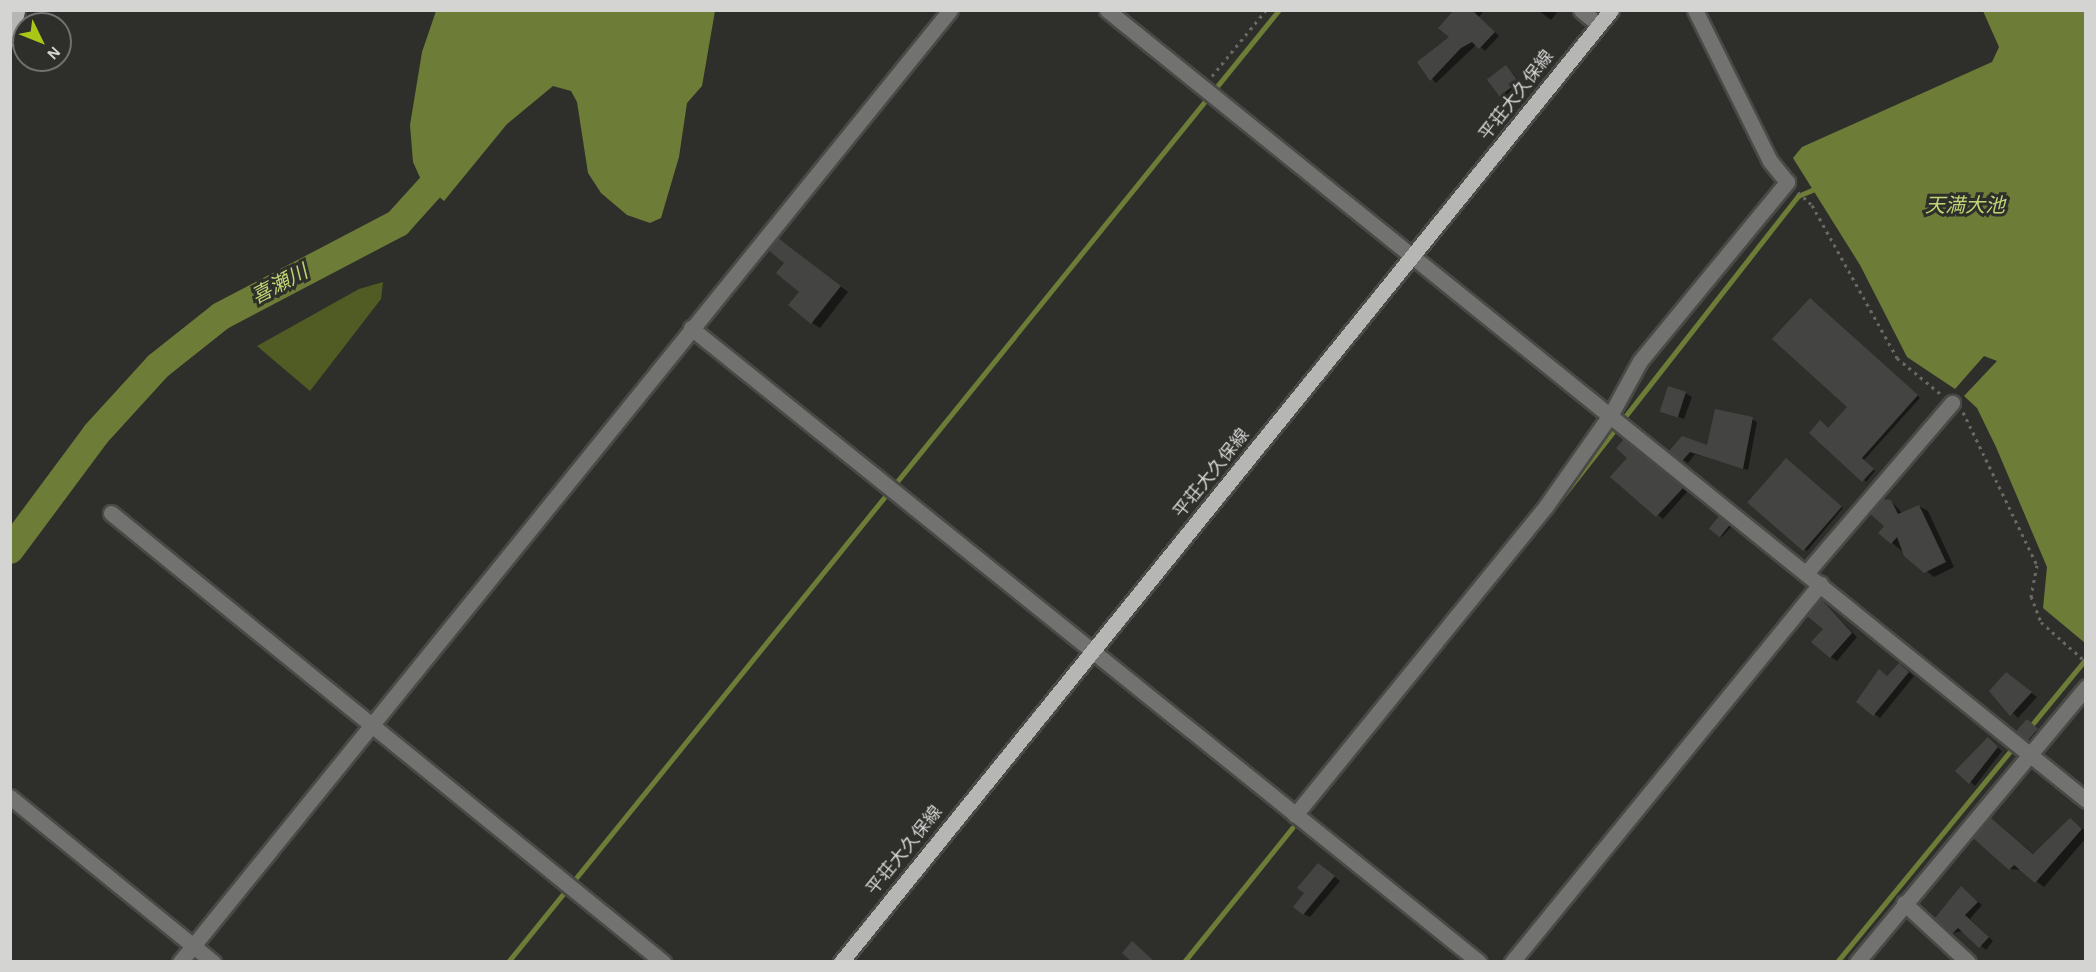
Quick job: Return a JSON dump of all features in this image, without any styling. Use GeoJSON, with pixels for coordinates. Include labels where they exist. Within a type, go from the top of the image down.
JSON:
{"type":"FeatureCollection","features":[{"type":"Feature","properties":{"kind":"main road"},"geometry":{"type":"LineString","coordinates":[[10,39],[17,10]]}},
{"type":"Feature","properties":{"kind":"main road","name":"平荘大久保線"},"geometry":{"type":"LineString","coordinates":[[842,962],[1091,652],[1415,257],[1611,10]]}},
{"type":"Feature","properties":{"kind":"street"},"geometry":{"type":"LineString","coordinates":[[180,962],[950,10]]}},
{"type":"Feature","properties":{"kind":"street"},"geometry":{"type":"LineString","coordinates":[[1107,10],[1807,572],[2085,800]]}},
{"type":"Feature","properties":{"kind":"street"},"geometry":{"type":"LineString","coordinates":[[1581,10],[1599,25]]}},
{"type":"Feature","properties":{"kind":"street"},"geometry":{"type":"LineString","coordinates":[[1296,815],[1546,506],[1611,414],[1640,361],[1787,182],[1770,161],[1721,54],[1695,10]]}},
{"type":"Feature","properties":{"kind":"street"},"geometry":{"type":"LineString","coordinates":[[691,328],[1479,962]]}},
{"type":"Feature","properties":{"kind":"street"},"geometry":{"type":"LineString","coordinates":[[1807,572],[1952,403]]}},
{"type":"Feature","properties":{"kind":"street"},"geometry":{"type":"LineString","coordinates":[[111,513],[370,726],[663,962]]}},
{"type":"Feature","properties":{"kind":"street"},"geometry":{"type":"LineString","coordinates":[[1512,962],[1820,584]]}},
{"type":"Feature","properties":{"kind":"street"},"geometry":{"type":"LineString","coordinates":[[1857,962],[2027,753],[2085,687]]}},
{"type":"Feature","properties":{"kind":"street"},"geometry":{"type":"LineString","coordinates":[[10,796],[213,962]]}},
{"type":"Feature","properties":{"kind":"street"},"geometry":{"type":"LineString","coordinates":[[1904,903],[1968,962]]}},
{"type":"Feature","properties":{"kind":"path"},"geometry":{"type":"LineString","coordinates":[[1203,87],[1266,10]]}},
{"type":"Feature","properties":{"kind":"shaded area"},"geometry":{"type":"Polygon","coordinates":[[[383,282],[381,299],[310,391],[257,346],[359,289],[383,282]]]}},
{"type":"Feature","properties":{"kind":"water"},"geometry":{"type":"Polygon","coordinates":[[[436,11],[715,11],[702,86],[687,103],[679,157],[661,218],[650,223],[627,215],[601,193],[588,173],[577,102],[571,91],[553,86],[507,124],[444,201],[422,182],[413,162],[410,125],[422,52],[436,11]]]}},
{"type":"Feature","properties":{"kind":"water","name":"天満大池"},"geometry":{"type":"Polygon","coordinates":[[[1983,11],[2085,11],[2085,643],[2043,608],[2047,567],[1996,447],[1977,408],[1964,396],[1997,361],[1984,356],[1955,389],[1907,357],[1860,265],[1793,158],[1802,147],[1992,62],[1999,47],[1983,11]]]}},
{"type":"Feature","properties":{"kind":"building"},"geometry":{"type":"Polygon","coordinates":[[[1454,10],[1472,10],[1495,32],[1479,49],[1472,42],[1461,48],[1430,81],[1417,62],[1449,37],[1438,28],[1454,10]]]}},
{"type":"Feature","properties":{"kind":"building"},"geometry":{"type":"Polygon","coordinates":[[[1506,65],[1519,82],[1499,96],[1487,79],[1506,65]]]}},
{"type":"Feature","properties":{"kind":"building"},"geometry":{"type":"Polygon","coordinates":[[[778,238],[841,286],[811,324],[788,305],[799,292],[776,273],[784,263],[768,250],[778,238]]]}},
{"type":"Feature","properties":{"kind":"building"},"geometry":{"type":"Polygon","coordinates":[[[1810,298],[1918,395],[1862,458],[1874,469],[1862,482],[1809,433],[1820,420],[1828,428],[1847,407],[1772,339],[1810,298]]]}},
{"type":"Feature","properties":{"kind":"building"},"geometry":{"type":"Polygon","coordinates":[[[1668,386],[1686,392],[1678,418],[1660,412],[1668,386]]]}},
{"type":"Feature","properties":{"kind":"building"},"geometry":{"type":"Polygon","coordinates":[[[1715,409],[1753,417],[1743,469],[1690,452],[1682,461],[1669,451],[1682,436],[1707,445],[1715,409]]]}},
{"type":"Feature","properties":{"kind":"building"},"geometry":{"type":"Polygon","coordinates":[[[1624,439],[1683,488],[1656,517],[1610,477],[1627,458],[1616,448],[1624,439]]]}},
{"type":"Feature","properties":{"kind":"building"},"geometry":{"type":"Polygon","coordinates":[[[1786,458],[1842,507],[1803,551],[1747,503],[1786,458]]]}},
{"type":"Feature","properties":{"kind":"building"},"geometry":{"type":"Polygon","coordinates":[[[1882,499],[1891,500],[1898,514],[1919,505],[1946,562],[1924,573],[1904,556],[1897,537],[1891,544],[1878,533],[1884,526],[1870,514],[1882,499]]]}},
{"type":"Feature","properties":{"kind":"building"},"geometry":{"type":"Polygon","coordinates":[[[1719,516],[1730,525],[1720,537],[1709,528],[1719,516]]]}},
{"type":"Feature","properties":{"kind":"building"},"geometry":{"type":"Polygon","coordinates":[[[1821,599],[1852,633],[1830,658],[1811,642],[1823,629],[1807,616],[1821,599]]]}},
{"type":"Feature","properties":{"kind":"building"},"geometry":{"type":"Polygon","coordinates":[[[1899,663],[1909,672],[1873,716],[1856,702],[1879,669],[1887,676],[1899,663]]]}},
{"type":"Feature","properties":{"kind":"building"},"geometry":{"type":"Polygon","coordinates":[[[2006,672],[2032,692],[2010,716],[1989,691],[2006,672]]]}},
{"type":"Feature","properties":{"kind":"building"},"geometry":{"type":"Polygon","coordinates":[[[2027,719],[2038,729],[2027,741],[2016,731],[2027,719]]]}},
{"type":"Feature","properties":{"kind":"building"},"geometry":{"type":"Polygon","coordinates":[[[1988,737],[1998,747],[1969,784],[1955,771],[1988,737]]]}},
{"type":"Feature","properties":{"kind":"building"},"geometry":{"type":"Polygon","coordinates":[[[1991,818],[2033,854],[2070,818],[2082,829],[2035,883],[2014,865],[2009,870],[1973,838],[1991,818]]]}},
{"type":"Feature","properties":{"kind":"building"},"geometry":{"type":"Polygon","coordinates":[[[1318,863],[1335,876],[1303,915],[1293,907],[1304,893],[1297,888],[1318,863]]]}},
{"type":"Feature","properties":{"kind":"building"},"geometry":{"type":"Polygon","coordinates":[[[1961,886],[1978,902],[1965,915],[1989,937],[1979,948],[1958,928],[1952,934],[1935,918],[1961,886]]]}},
{"type":"Feature","properties":{"kind":"building"},"geometry":{"type":"Polygon","coordinates":[[[1132,941],[1155,962],[1132,962],[1122,953],[1132,941]]]}},
{"type":"Feature","properties":{"kind":"waterway"},"geometry":{"type":"LineString","coordinates":[[508,962],[1279,10]]}},
{"type":"Feature","properties":{"kind":"waterway","name":"喜瀬川"},"geometry":{"type":"LineString","coordinates":[[10,550],[96,434],[158,366],[221,316],[398,223],[455,160]]}},
{"type":"Feature","properties":{"kind":"waterway"},"geometry":{"type":"LineString","coordinates":[[1555,506],[1798,196],[1817,188]]}},
{"type":"Feature","properties":{"kind":"waterway"},"geometry":{"type":"LineString","coordinates":[[1837,962],[2086,659]]}},
{"type":"Feature","properties":{"kind":"waterway"},"geometry":{"type":"LineString","coordinates":[[1184,962],[1292,828]]}}]}
